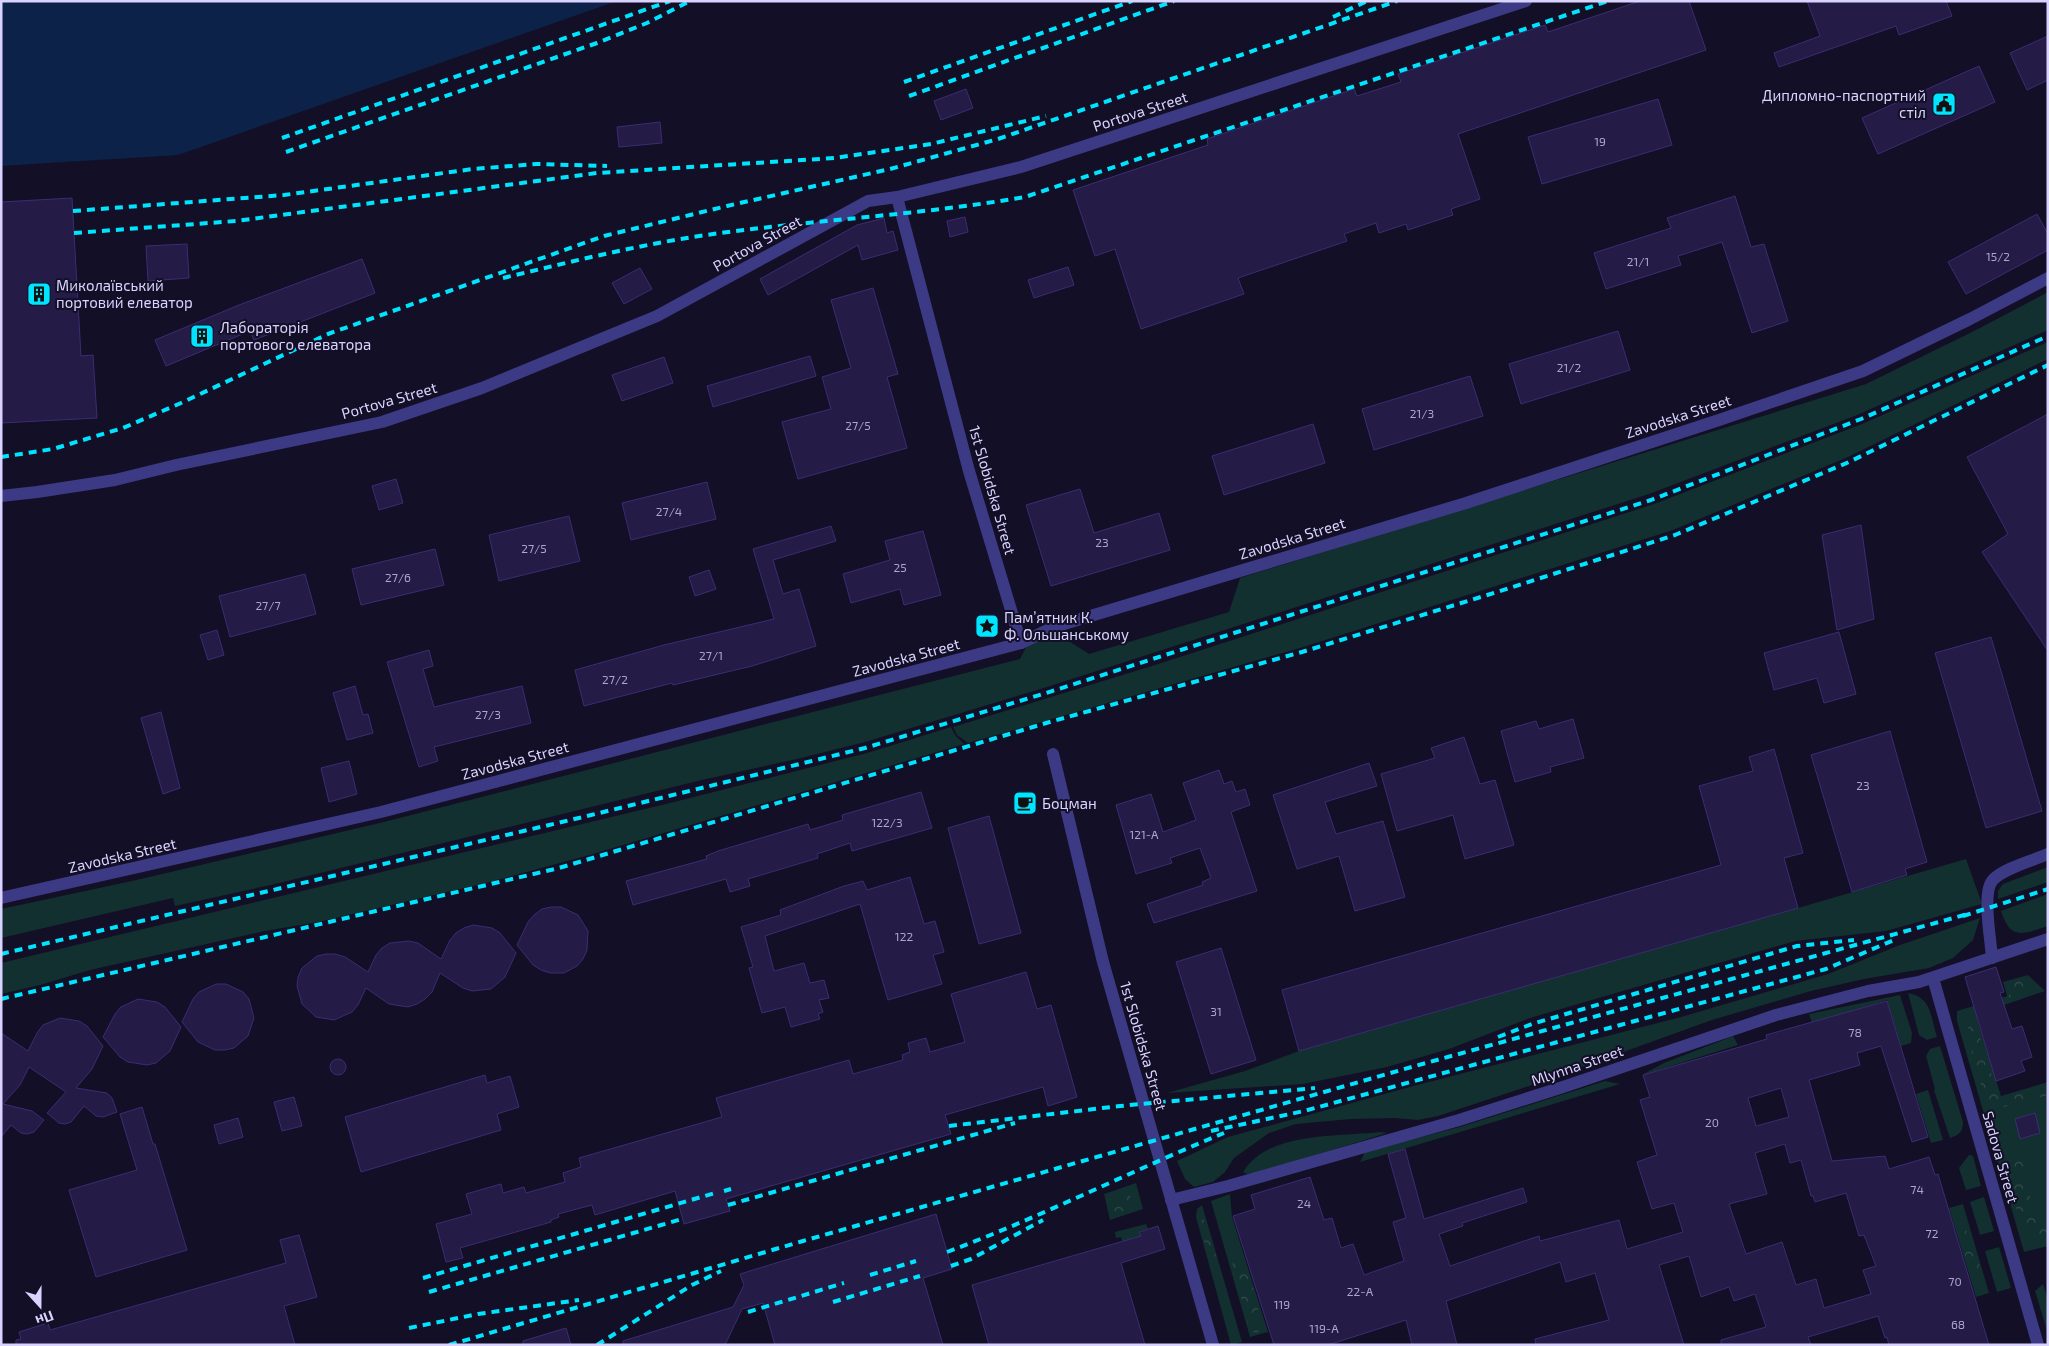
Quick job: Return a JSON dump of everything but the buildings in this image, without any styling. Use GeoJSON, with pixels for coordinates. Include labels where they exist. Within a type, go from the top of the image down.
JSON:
{"type":"FeatureCollection","features":[{"type":"Feature","properties":{"kind":"street","name":"Portova Street"},"geometry":{"type":"LineString","coordinates":[[1,496],[115,480],[391,419],[482,388],[657,316],[868,201],[896,197],[1021,167],[1526,1]]}},
{"type":"Feature","properties":{"kind":"street","name":"1st Slobidska Street"},"geometry":{"type":"LineString","coordinates":[[896,197],[969,471],[1021,643]]}},
{"type":"Feature","properties":{"kind":"street","name":"Zavodska Street"},"geometry":{"type":"LineString","coordinates":[[1,898],[381,812],[1021,643],[1054,627],[1466,503],[1863,371],[1970,319],[2048,278]]}},
{"type":"Feature","properties":{"kind":"street","name":"1st Slobidska Street"},"geometry":{"type":"LineString","coordinates":[[1053,754],[1103,962],[1212,1345]]}},
{"type":"Feature","properties":{"kind":"street"},"geometry":{"type":"LineString","coordinates":[[1992,958],[1988,892],[1993,880],[2006,872],[2048,854]]}},
{"type":"Feature","properties":{"kind":"street","name":"Mlynna Street"},"geometry":{"type":"LineString","coordinates":[[1171,1200],[1233,1184],[1524,1100],[1776,1015],[1868,991],[1933,978],[2047,941]]}},
{"type":"Feature","properties":{"kind":"street","name":"Sadova Street"},"geometry":{"type":"LineString","coordinates":[[1933,978],[2038,1345]]}},
{"type":"Feature","properties":{"kind":"green space"},"geometry":{"type":"Polygon","coordinates":[[[2048,292],[2048,330],[1857,415],[1649,494],[1047,687],[865,742],[801,758],[702,780],[275,884],[175,906],[173,898],[1,938],[1,909],[132,881],[384,822],[1020,659],[1027,645],[1058,634],[1089,654],[1229,612],[1240,578],[1866,384],[2048,292]]]}},
{"type":"Feature","properties":{"kind":"green space"},"geometry":{"type":"Polygon","coordinates":[[[2048,342],[2048,359],[1848,457],[1673,530],[1300,648],[968,743],[957,735],[953,727],[1155,665],[1654,504],[1862,424],[2048,342]]]}},
{"type":"Feature","properties":{"kind":"green space"},"geometry":{"type":"Polygon","coordinates":[[[951,727],[955,735],[964,744],[593,854],[490,882],[318,922],[265,931],[90,970],[1,994],[1,963],[670,803],[867,753],[951,727]]]}},
{"type":"Feature","properties":{"kind":"green space"},"geometry":{"type":"Polygon","coordinates":[[[1966,859],[1982,904],[1886,931],[1795,941],[1530,1018],[1449,1049],[1387,1067],[1303,1084],[1167,1093],[1245,1071],[1299,1051],[1966,859]]]}},
{"type":"Feature","properties":{"kind":"green space"},"geometry":{"type":"Polygon","coordinates":[[[2048,867],[2048,882],[1998,899],[1998,891],[2003,884],[2048,867]]]}},
{"type":"Feature","properties":{"kind":"green space"},"geometry":{"type":"Polygon","coordinates":[[[2048,894],[2048,926],[2024,933],[2013,931],[2009,927],[2001,911],[2048,894]]]}},
{"type":"Feature","properties":{"kind":"green space"},"geometry":{"type":"Polygon","coordinates":[[[1980,918],[1973,940],[1953,958],[1929,968],[1864,979],[1811,991],[1712,1020],[1529,1086],[1438,1116],[1418,1120],[1394,1118],[1351,1119],[1296,1124],[1269,1133],[1234,1158],[1225,1172],[1213,1182],[1194,1187],[1185,1179],[1177,1161],[1228,1137],[1417,1085],[1681,1017],[1828,974],[1900,945],[1980,918]]]}},
{"type":"Feature","properties":{"kind":"green space"},"geometry":{"type":"Polygon","coordinates":[[[2028,975],[2045,991],[2004,1005],[2005,1010],[1977,1020],[2001,1096],[2048,1082],[2048,1246],[2024,1252],[1957,1021],[1957,1011],[2007,996],[2003,982],[2028,975]]]}},
{"type":"Feature","properties":{"kind":"green space"},"geometry":{"type":"Polygon","coordinates":[[[2021,980],[2031,981],[2038,988],[2005,1001],[2009,996],[2009,985],[2021,980]]]}},
{"type":"Feature","properties":{"kind":"green space"},"geometry":{"type":"Polygon","coordinates":[[[1908,993],[1916,995],[1926,1003],[1937,1037],[1927,1040],[1919,1035],[1908,993]]]}},
{"type":"Feature","properties":{"kind":"green space"},"geometry":{"type":"Polygon","coordinates":[[[1900,995],[1912,1033],[1911,1043],[1901,1046],[1887,1000],[1812,1023],[1809,1014],[1900,995]]]}},
{"type":"Feature","properties":{"kind":"green space"},"geometry":{"type":"Polygon","coordinates":[[[1969,1020],[1976,1025],[1998,1096],[2001,1098],[2048,1085],[2048,1095],[2004,1107],[1996,1107],[1992,1104],[1986,1096],[1974,1062],[1969,1037],[1969,1020]]]}},
{"type":"Feature","properties":{"kind":"green space"},"geometry":{"type":"Polygon","coordinates":[[[1733,1036],[1738,1045],[1642,1075],[1664,1063],[1733,1036]]]}},
{"type":"Feature","properties":{"kind":"green space"},"geometry":{"type":"Polygon","coordinates":[[[1940,1046],[1963,1122],[1960,1133],[1950,1138],[1934,1090],[1926,1056],[1930,1049],[1940,1046]]]}},
{"type":"Feature","properties":{"kind":"green space"},"geometry":{"type":"Polygon","coordinates":[[[1605,1081],[1620,1084],[1360,1162],[1365,1152],[1463,1126],[1605,1081]]]}},
{"type":"Feature","properties":{"kind":"green space"},"geometry":{"type":"Polygon","coordinates":[[[1928,1090],[1943,1140],[1931,1143],[1916,1094],[1928,1090]]]}},
{"type":"Feature","properties":{"kind":"green space"},"geometry":{"type":"Polygon","coordinates":[[[1387,1133],[1258,1173],[1247,1174],[1243,1172],[1254,1159],[1269,1149],[1286,1143],[1305,1138],[1387,1133]]]}},
{"type":"Feature","properties":{"kind":"green space"},"geometry":{"type":"Polygon","coordinates":[[[2029,1141],[2033,1143],[2025,1157],[2026,1183],[2037,1211],[2048,1223],[2048,1238],[2033,1237],[2024,1231],[2011,1189],[2009,1173],[2013,1155],[2019,1146],[2029,1141]]]}},
{"type":"Feature","properties":{"kind":"green space"},"geometry":{"type":"Polygon","coordinates":[[[1969,1155],[1973,1156],[1981,1186],[1966,1190],[1959,1168],[1969,1155]]]}},
{"type":"Feature","properties":{"kind":"green space"},"geometry":{"type":"Polygon","coordinates":[[[1136,1183],[1143,1209],[1110,1220],[1104,1194],[1136,1183]]]}},
{"type":"Feature","properties":{"kind":"green space"},"geometry":{"type":"Polygon","coordinates":[[[1121,1191],[1129,1194],[1132,1202],[1129,1210],[1121,1213],[1113,1210],[1110,1202],[1113,1194],[1121,1191]]]}},
{"type":"Feature","properties":{"kind":"green space"},"geometry":{"type":"Polygon","coordinates":[[[1230,1194],[1232,1217],[1268,1332],[1250,1337],[1211,1201],[1230,1194]]]}},
{"type":"Feature","properties":{"kind":"green space"},"geometry":{"type":"Polygon","coordinates":[[[1984,1197],[1994,1231],[1980,1235],[1970,1202],[1984,1197]]]}},
{"type":"Feature","properties":{"kind":"green space"},"geometry":{"type":"Polygon","coordinates":[[[1963,1204],[1989,1293],[1976,1297],[1949,1208],[1963,1204]]]}},
{"type":"Feature","properties":{"kind":"green space"},"geometry":{"type":"Polygon","coordinates":[[[1202,1205],[1242,1342],[1231,1345],[1196,1217],[1197,1209],[1202,1205]]]}},
{"type":"Feature","properties":{"kind":"green space"},"geometry":{"type":"Polygon","coordinates":[[[1201,1217],[1207,1226],[1212,1241],[1217,1270],[1214,1270],[1205,1248],[1201,1217]]]}},
{"type":"Feature","properties":{"kind":"green space"},"geometry":{"type":"Polygon","coordinates":[[[1146,1224],[1148,1229],[1139,1231],[1145,1254],[1126,1258],[1121,1237],[1116,1238],[1115,1232],[1146,1224]]]}},
{"type":"Feature","properties":{"kind":"green space"},"geometry":{"type":"Polygon","coordinates":[[[1966,1230],[1977,1256],[1982,1283],[1973,1274],[1966,1259],[1963,1242],[1966,1230]]]}},
{"type":"Feature","properties":{"kind":"green space"},"geometry":{"type":"Polygon","coordinates":[[[1999,1247],[2011,1288],[1997,1292],[1985,1251],[1999,1247]]]}},
{"type":"Feature","properties":{"kind":"green space"},"geometry":{"type":"Polygon","coordinates":[[[1237,1257],[1246,1271],[1254,1291],[1261,1330],[1257,1333],[1250,1332],[1232,1262],[1232,1259],[1237,1257]]]}},
{"type":"Feature","properties":{"kind":"green space"},"geometry":{"type":"Polygon","coordinates":[[[2043,1284],[2048,1300],[2048,1334],[2035,1291],[2043,1284]]]}},
{"type":"Feature","properties":{"kind":"water"},"geometry":{"type":"Polygon","coordinates":[[[1,1],[617,1],[178,155],[1,166],[1,1]]]}},
{"type":"Feature","properties":{"kind":"railway"},"geometry":{"type":"LineString","coordinates":[[282,138],[670,1]]}},
{"type":"Feature","properties":{"kind":"railway"},"geometry":{"type":"LineString","coordinates":[[286,152],[597,43],[647,23],[690,1]]}},
{"type":"Feature","properties":{"kind":"railway"},"geometry":{"type":"LineString","coordinates":[[904,82],[1132,1]]}},
{"type":"Feature","properties":{"kind":"railway"},"geometry":{"type":"LineString","coordinates":[[909,96],[1174,1]]}},
{"type":"Feature","properties":{"kind":"railway"},"geometry":{"type":"LineString","coordinates":[[1333,17],[1367,1]]}},
{"type":"Feature","properties":{"kind":"railway"},"geometry":{"type":"LineString","coordinates":[[1,457],[53,449],[123,428],[328,334],[604,236],[890,169],[998,139],[1397,1]]}},
{"type":"Feature","properties":{"kind":"railway"},"geometry":{"type":"LineString","coordinates":[[503,278],[680,239],[1025,197],[1608,1]]}},
{"type":"Feature","properties":{"kind":"railway"},"geometry":{"type":"LineString","coordinates":[[74,233],[236,221],[597,173],[834,158],[931,144],[1046,116]]}},
{"type":"Feature","properties":{"kind":"railway"},"geometry":{"type":"LineString","coordinates":[[73,211],[284,195],[473,169],[537,164],[607,166]]}},
{"type":"Feature","properties":{"kind":"railway"},"geometry":{"type":"LineString","coordinates":[[1,954],[583,817],[865,748],[1046,693],[1651,500],[1861,419],[2048,336]]}},
{"type":"Feature","properties":{"kind":"railway"},"geometry":{"type":"LineString","coordinates":[[1,999],[559,868],[1053,721],[1302,652],[1497,592],[1675,535],[1849,462],[2048,365]]}},
{"type":"Feature","properties":{"kind":"railway"},"geometry":{"type":"LineString","coordinates":[[1963,916],[2048,889]]}},
{"type":"Feature","properties":{"kind":"railway"},"geometry":{"type":"LineString","coordinates":[[449,1345],[803,1241],[1415,1066],[1968,914]]}},
{"type":"Feature","properties":{"kind":"railway"},"geometry":{"type":"LineString","coordinates":[[1498,1037],[1532,1024],[1797,946],[1854,940]]}},
{"type":"Feature","properties":{"kind":"railway"},"geometry":{"type":"LineString","coordinates":[[1211,1131],[1304,1111],[1826,969],[1894,940]]}},
{"type":"Feature","properties":{"kind":"railway"},"geometry":{"type":"LineString","coordinates":[[949,1126],[1120,1106],[1315,1088]]}},
{"type":"Feature","properties":{"kind":"railway"},"geometry":{"type":"LineString","coordinates":[[728,1205],[1015,1123]]}},
{"type":"Feature","properties":{"kind":"railway"},"geometry":{"type":"LineString","coordinates":[[947,1252],[1017,1224],[1224,1133]]}},
{"type":"Feature","properties":{"kind":"railway"},"geometry":{"type":"LineString","coordinates":[[724,1191],[731,1189]]}},
{"type":"Feature","properties":{"kind":"railway"},"geometry":{"type":"LineString","coordinates":[[423,1278],[715,1193]]}},
{"type":"Feature","properties":{"kind":"railway"},"geometry":{"type":"LineString","coordinates":[[429,1292],[682,1219]]}},
{"type":"Feature","properties":{"kind":"railway"},"geometry":{"type":"LineString","coordinates":[[951,1266],[971,1259],[1043,1220]]}},
{"type":"Feature","properties":{"kind":"railway"},"geometry":{"type":"LineString","coordinates":[[870,1275],[916,1261]]}},
{"type":"Feature","properties":{"kind":"railway"},"geometry":{"type":"LineString","coordinates":[[597,1345],[692,1285],[721,1271]]}},
{"type":"Feature","properties":{"kind":"railway"},"geometry":{"type":"LineString","coordinates":[[833,1302],[920,1276]]}},
{"type":"Feature","properties":{"kind":"railway"},"geometry":{"type":"LineString","coordinates":[[748,1312],[844,1283]]}},
{"type":"Feature","properties":{"kind":"railway"},"geometry":{"type":"LineString","coordinates":[[409,1328],[478,1314],[579,1300]]}},
{"type":"Feature","properties":{"kind":"place","name":"Дипломно-паспортний стіл"},"geometry":{"type":"Point","coordinates":[1944,104]}},
{"type":"Feature","properties":{"kind":"place","name":"Миколаївський портовий елеватор"},"geometry":{"type":"Point","coordinates":[39,294]}},
{"type":"Feature","properties":{"kind":"place","name":"Лабораторія портового елеватора"},"geometry":{"type":"Point","coordinates":[202,336]}},
{"type":"Feature","properties":{"kind":"place","name":"Пам’ятник К. Ф. Ольшанському"},"geometry":{"type":"Point","coordinates":[987,626]}},
{"type":"Feature","properties":{"kind":"place","name":"Боцман"},"geometry":{"type":"Point","coordinates":[1025,803]}}]}
